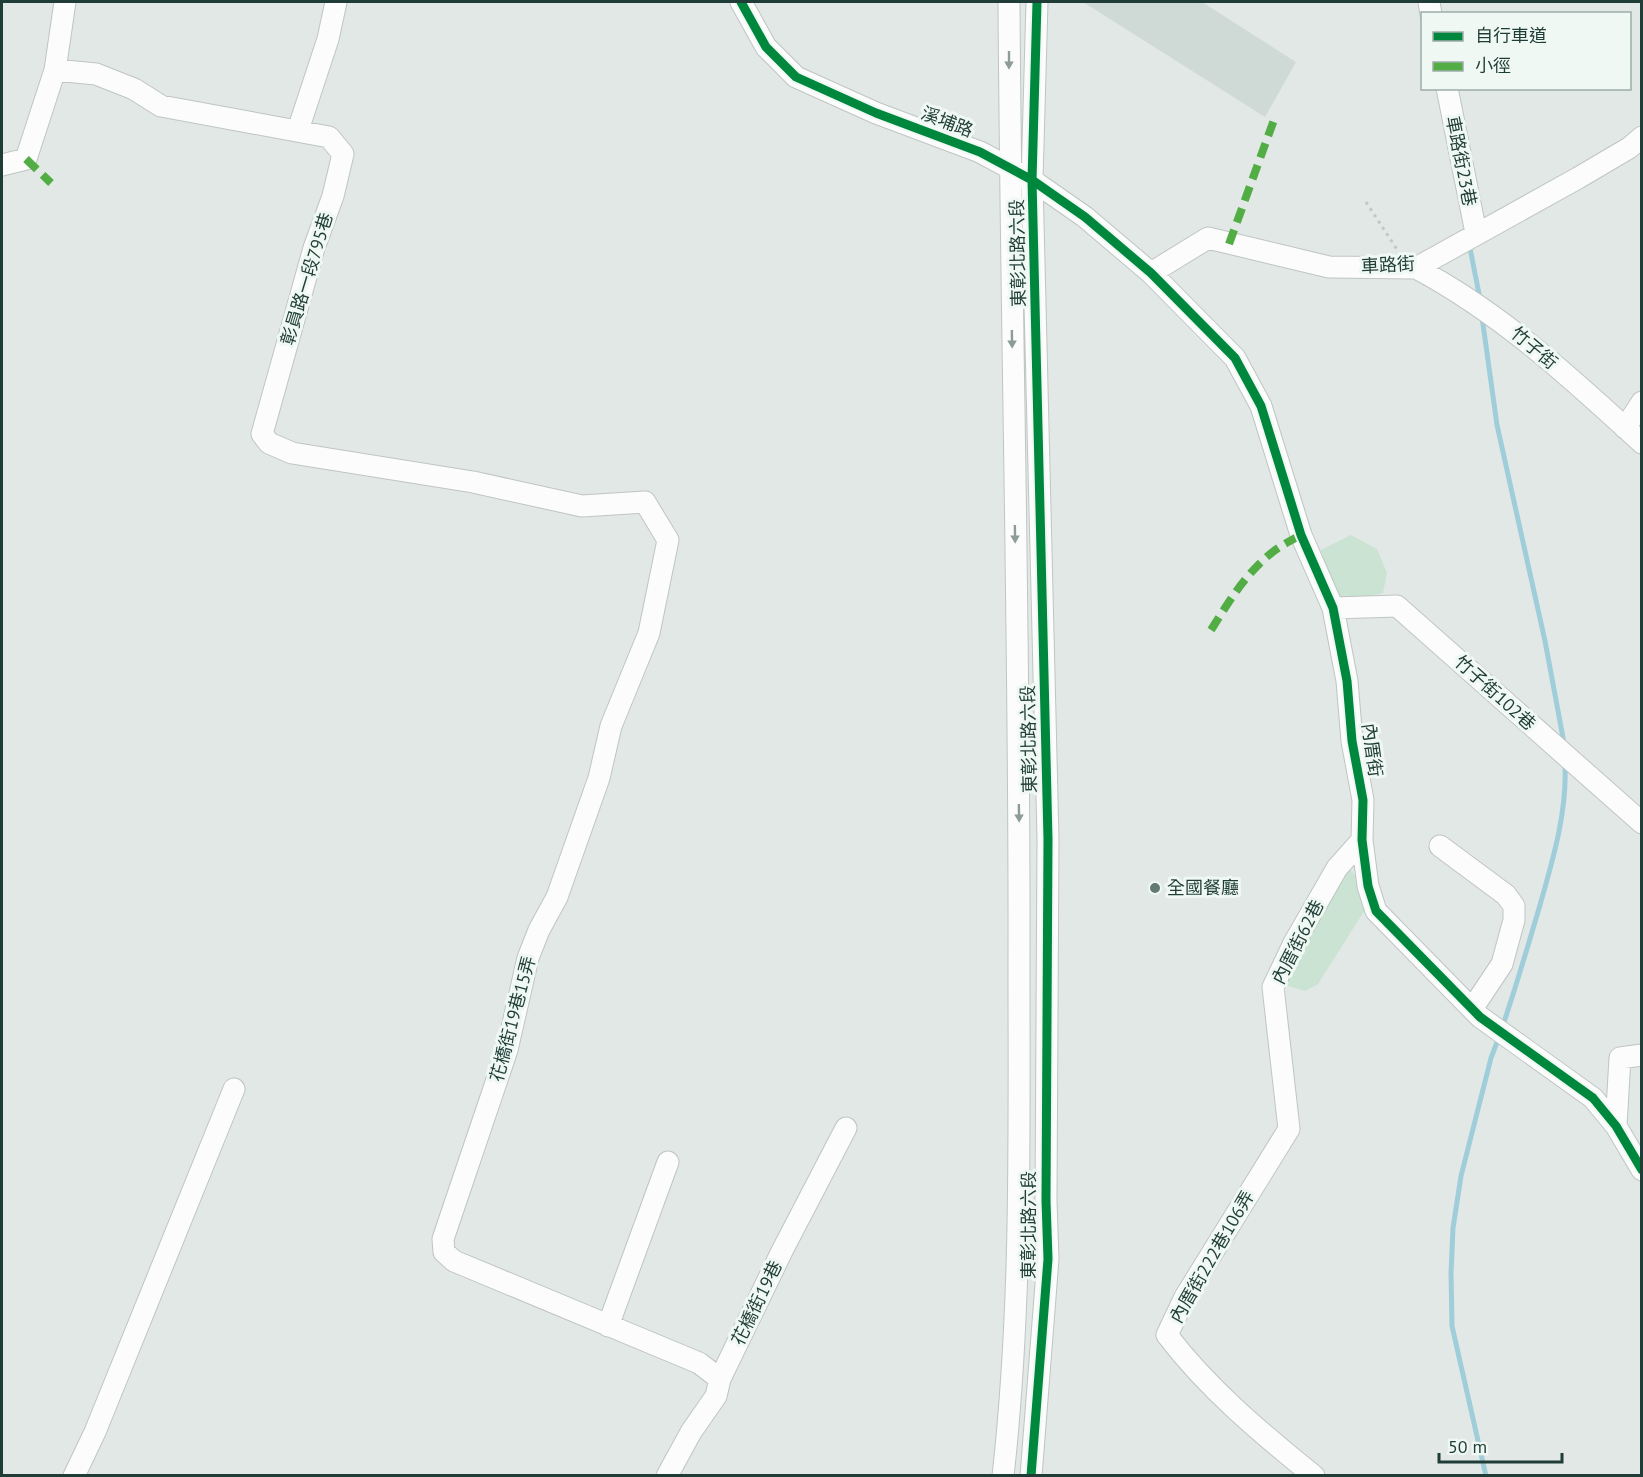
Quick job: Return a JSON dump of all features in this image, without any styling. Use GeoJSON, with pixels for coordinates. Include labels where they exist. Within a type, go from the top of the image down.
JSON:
{"type":"FeatureCollection","features":[{"type":"Feature","properties":{"kind":"street"},"geometry":{"type":"LineString","coordinates":[[2,165],[26,159],[55,70],[65,2]]}},
{"type":"Feature","properties":{"kind":"street"},"geometry":{"type":"LineString","coordinates":[[298,130],[328,39],[336,2]]}},
{"type":"Feature","properties":{"kind":"street","name":"溪埔路"},"geometry":{"type":"LineString","coordinates":[[741,2],[766,47],[796,76],[876,113],[980,152],[1032,180],[1085,217],[1151,273]]}},
{"type":"Feature","properties":{"kind":"street","name":"東彰北路六段"},"geometry":{"type":"LineString","coordinates":[[1003,1476],[1016,1326],[1020,857],[1009,2]]}},
{"type":"Feature","properties":{"kind":"street","name":"東彰北路六段"},"geometry":{"type":"LineString","coordinates":[[1031,1476],[1048,1259],[1046,1201],[1048,839],[1032,180],[1037,2]]}},
{"type":"Feature","properties":{"kind":"street","name":"彰員路一段795巷"},"geometry":{"type":"LineString","coordinates":[[55,70],[96,74],[134,89],[161,106],[329,137],[343,154],[333,196],[314,248],[262,434],[269,443],[292,453],[473,482],[582,506],[645,502]]}},
{"type":"Feature","properties":{"kind":"street","name":"車路街23巷"},"geometry":{"type":"LineString","coordinates":[[1447,90],[1476,233]]}},
{"type":"Feature","properties":{"kind":"street","name":"車路街"},"geometry":{"type":"LineString","coordinates":[[1151,273],[1208,238],[1329,267],[1411,268],[1637,148]]}},
{"type":"Feature","properties":{"kind":"street","name":"竹子街"},"geometry":{"type":"LineString","coordinates":[[1411,268],[1454,288],[1524,339],[1641,443]]}},
{"type":"Feature","properties":{"kind":"street","name":"內厝街"},"geometry":{"type":"LineString","coordinates":[[1151,273],[1235,358],[1261,406],[1301,535],[1332,609],[1347,681],[1352,741],[1363,800],[1362,840],[1368,886],[1376,911],[1480,1017],[1593,1098],[1616,1126],[1641,1170]]}},
{"type":"Feature","properties":{"kind":"street"},"geometry":{"type":"LineString","coordinates":[[1625,428],[1641,402]]}},
{"type":"Feature","properties":{"kind":"street","name":"花橋街19巷15弄"},"geometry":{"type":"LineString","coordinates":[[645,502],[668,540],[649,633],[611,726],[599,778],[557,897],[539,930],[528,958],[507,1050],[443,1239],[444,1252],[454,1261],[699,1363],[720,1379]]}},
{"type":"Feature","properties":{"kind":"street","name":"竹子街102巷"},"geometry":{"type":"LineString","coordinates":[[1332,609],[1397,606],[1641,823]]}},
{"type":"Feature","properties":{"kind":"street","name":"內厝街62巷"},"geometry":{"type":"LineString","coordinates":[[1289,1129],[1273,987],[1294,943],[1337,868],[1362,840]]}},
{"type":"Feature","properties":{"kind":"street"},"geometry":{"type":"LineString","coordinates":[[1440,846],[1506,896],[1514,906],[1514,920],[1502,964],[1472,1009]]}},
{"type":"Feature","properties":{"kind":"street"},"geometry":{"type":"LineString","coordinates":[[1616,1126],[1620,1058],[1641,1055]]}},
{"type":"Feature","properties":{"kind":"street"},"geometry":{"type":"LineString","coordinates":[[74,1476],[95,1432],[234,1089]]}},
{"type":"Feature","properties":{"kind":"street","name":"花橋街19巷"},"geometry":{"type":"LineString","coordinates":[[667,1476],[691,1432],[716,1396],[720,1379],[782,1251],[846,1128]]}},
{"type":"Feature","properties":{"kind":"street","name":"內厝街222巷106弄"},"geometry":{"type":"LineString","coordinates":[[1289,1129],[1185,1297],[1167,1335],[1198,1372],[1265,1437],[1314,1476]]}},
{"type":"Feature","properties":{"kind":"street"},"geometry":{"type":"LineString","coordinates":[[608,1326],[668,1162]]}},
{"type":"Feature","properties":{"kind":"path"},"geometry":{"type":"LineString","coordinates":[[1366,202],[1411,268]]}},
{"type":"Feature","properties":{"kind":"shaded area"},"geometry":{"type":"Polygon","coordinates":[[[1083,2],[1202,2],[1296,62],[1265,117],[1083,2]]]}},
{"type":"Feature","properties":{"kind":"green space"},"geometry":{"type":"Polygon","coordinates":[[[1351,535],[1377,549],[1387,573],[1383,593],[1338,603],[1321,550],[1351,535]]]}},
{"type":"Feature","properties":{"kind":"green space"},"geometry":{"type":"Polygon","coordinates":[[[1348,867],[1373,897],[1318,984],[1305,991],[1278,983],[1348,867]]]}},
{"type":"Feature","properties":{"kind":"waterway"},"geometry":{"type":"LineString","coordinates":[[1469,243],[1480,299]]}},
{"type":"Feature","properties":{"kind":"waterway"},"geometry":{"type":"LineString","coordinates":[[1482,317],[1497,425],[1545,641],[1564,743]]}},
{"type":"Feature","properties":{"kind":"waterway"},"geometry":{"type":"LineString","coordinates":[[1502,1028],[1554,853],[1564,801],[1565,765]]}},
{"type":"Feature","properties":{"kind":"waterway"},"geometry":{"type":"LineString","coordinates":[[1486,1476],[1452,1326],[1451,1273],[1453,1228],[1461,1176],[1491,1058],[1499,1037]]}},
{"type":"Feature","properties":{"kind":"marked path"},"geometry":{"type":"LineString","coordinates":[[1229,244],[1275,117]]}},
{"type":"Feature","properties":{"kind":"marked path"},"geometry":{"type":"LineString","coordinates":[[26,159],[51,183]]}},
{"type":"Feature","properties":{"kind":"marked path"},"geometry":{"type":"LineString","coordinates":[[1211,630],[1237,590],[1260,563],[1284,544],[1301,535]]}},
{"type":"Feature","properties":{"kind":"cycle path"},"geometry":{"type":"LineString","coordinates":[[741,2],[766,47],[796,77],[876,113],[980,152],[1032,180],[1085,217],[1151,273],[1235,358],[1261,406],[1301,535],[1333,608],[1347,681],[1352,741],[1363,800],[1362,840],[1368,886],[1376,911],[1480,1017],[1593,1098],[1616,1126],[1642,1170]]}},
{"type":"Feature","properties":{"kind":"cycle path"},"geometry":{"type":"LineString","coordinates":[[1031,1476],[1048,1259],[1046,1201],[1048,839],[1032,180],[1037,2]]}},
{"type":"Feature","properties":{"kind":"place","name":"全國餐廳"},"geometry":{"type":"Point","coordinates":[1155,888]}}]}
